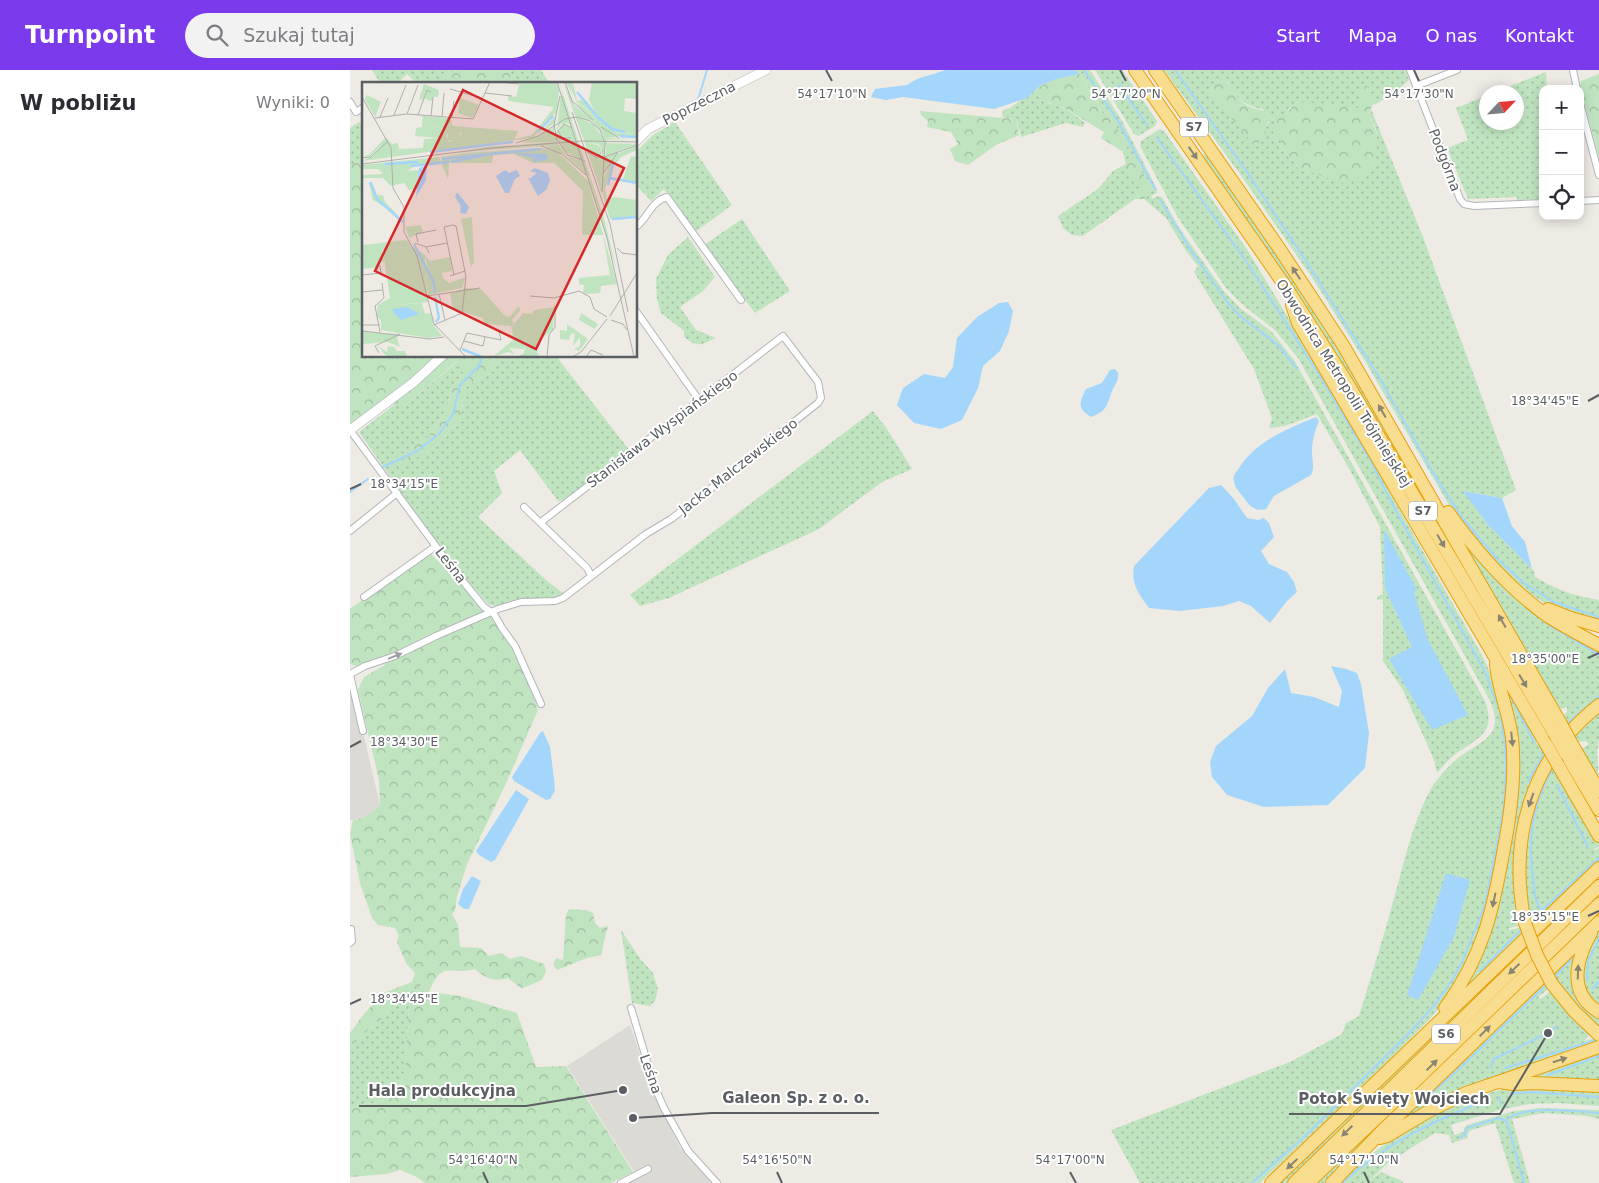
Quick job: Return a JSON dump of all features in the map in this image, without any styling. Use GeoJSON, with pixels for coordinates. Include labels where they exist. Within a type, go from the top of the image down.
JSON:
{"type":"FeatureCollection","features":[{"type":"Feature","properties":{"kind":"highway","name":"Obwodnica Metropolii Trójmiejskiej"},"geometry":{"type":"LineString","coordinates":[[1135,70],[1288,290],[1348,384],[1570,750],[1599,791]]}},
{"type":"Feature","properties":{"kind":"highway","name":"Obwodnica Metropolii Trójmiejskiej"},"geometry":{"type":"LineString","coordinates":[[1155,70],[1343,345],[1406,453],[1557,729]]}},
{"type":"Feature","properties":{"kind":"highway"},"geometry":{"type":"LineString","coordinates":[[1288,290],[1298,324],[1599,836]]}},
{"type":"Feature","properties":{"kind":"highway"},"geometry":{"type":"LineString","coordinates":[[1406,453],[1483,558],[1548,616],[1599,645]]}},
{"type":"Feature","properties":{"kind":"highway"},"geometry":{"type":"LineString","coordinates":[[1520,593],[1552,611],[1599,626]]}},
{"type":"Feature","properties":{"kind":"highway"},"geometry":{"type":"LineString","coordinates":[[1418,1044],[1454,997],[1474,962],[1488,924],[1498,883],[1511,808],[1514,758],[1511,729],[1497,676],[1495,658]]}},
{"type":"Feature","properties":{"kind":"highway"},"geometry":{"type":"LineString","coordinates":[[1599,705],[1574,728],[1555,751],[1541,776],[1530,800],[1521,836],[1519,856],[1520,901],[1525,923],[1537,955],[1552,984],[1574,1011],[1599,1035]]}},
{"type":"Feature","properties":{"kind":"highway","name":"Obwodnica Metropolii Trójmiejskiej"},"geometry":{"type":"LineString","coordinates":[[1570,750],[1599,810]]}},
{"type":"Feature","properties":{"kind":"highway"},"geometry":{"type":"LineString","coordinates":[[1271,1183],[1418,1044],[1599,868]]}},
{"type":"Feature","properties":{"kind":"highway","name":"S6"},"geometry":{"type":"LineString","coordinates":[[1294,1183],[1599,886]]}},
{"type":"Feature","properties":{"kind":"highway","name":"S6"},"geometry":{"type":"LineString","coordinates":[[1308,1183],[1599,904]]}},
{"type":"Feature","properties":{"kind":"highway"},"geometry":{"type":"LineString","coordinates":[[1598,924],[1582,951],[1577,975],[1585,1000],[1599,1012]]}},
{"type":"Feature","properties":{"kind":"highway"},"geometry":{"type":"LineString","coordinates":[[1332,1183],[1375,1139],[1598,924]]}},
{"type":"Feature","properties":{"kind":"highway"},"geometry":{"type":"LineString","coordinates":[[1375,1139],[1387,1136],[1450,1101],[1497,1081],[1599,1047]]}},
{"type":"Feature","properties":{"kind":"highway"},"geometry":{"type":"LineString","coordinates":[[1497,1081],[1513,1084],[1599,1086]]}},
{"type":"Feature","properties":{"kind":"street","name":"Poprzeczna"},"geometry":{"type":"LineString","coordinates":[[638,139],[648,129],[766,70]]}},
{"type":"Feature","properties":{"kind":"street","name":"Podgórna"},"geometry":{"type":"LineString","coordinates":[[1410,70],[1464,204],[1474,206],[1539,203]]}},
{"type":"Feature","properties":{"kind":"street"},"geometry":{"type":"LineString","coordinates":[[1416,86],[1457,70]]}},
{"type":"Feature","properties":{"kind":"street"},"geometry":{"type":"LineString","coordinates":[[1573,70],[1577,85]]}},
{"type":"Feature","properties":{"kind":"street"},"geometry":{"type":"LineString","coordinates":[[350,102],[356,112],[362,108]]}},
{"type":"Feature","properties":{"kind":"street"},"geometry":{"type":"LineString","coordinates":[[1584,118],[1599,175]]}},
{"type":"Feature","properties":{"kind":"street"},"geometry":{"type":"LineString","coordinates":[[638,225],[657,201],[667,197],[741,300]]}},
{"type":"Feature","properties":{"kind":"street"},"geometry":{"type":"LineString","coordinates":[[1584,201],[1599,200]]}},
{"type":"Feature","properties":{"kind":"street"},"geometry":{"type":"LineString","coordinates":[[638,314],[699,400]]}},
{"type":"Feature","properties":{"kind":"street","name":"Stanisława Wyspiańskiego"},"geometry":{"type":"LineString","coordinates":[[541,522],[783,336]]}},
{"type":"Feature","properties":{"kind":"street","name":"Jacka Malczewskiego"},"geometry":{"type":"LineString","coordinates":[[592,575],[732,473],[818,403],[821,398],[818,382],[783,336]]}},
{"type":"Feature","properties":{"kind":"street"},"geometry":{"type":"LineString","coordinates":[[350,430],[414,382],[440,358]]}},
{"type":"Feature","properties":{"kind":"street","name":"Leśna"},"geometry":{"type":"LineString","coordinates":[[350,430],[436,546],[484,607],[492,612],[515,646],[541,704]]}},
{"type":"Feature","properties":{"kind":"street"},"geometry":{"type":"LineString","coordinates":[[350,531],[397,493]]}},
{"type":"Feature","properties":{"kind":"street"},"geometry":{"type":"LineString","coordinates":[[363,731],[350,674],[365,666],[395,656],[492,612],[521,602],[555,601],[563,598],[592,575],[524,507]]}},
{"type":"Feature","properties":{"kind":"street"},"geometry":{"type":"LineString","coordinates":[[364,597],[436,546]]}},
{"type":"Feature","properties":{"kind":"street"},"geometry":{"type":"LineString","coordinates":[[350,943],[352,941],[351,930]]}},
{"type":"Feature","properties":{"kind":"street","name":"Leśna"},"geometry":{"type":"LineString","coordinates":[[631,1008],[655,1088],[664,1108],[688,1151],[717,1183]]}},
{"type":"Feature","properties":{"kind":"street"},"geometry":{"type":"LineString","coordinates":[[621,1183],[648,1169]]}},
{"type":"Feature","properties":{"kind":"shaded area"},"geometry":{"type":"Polygon","coordinates":[[[350,676],[380,805],[364,818],[353,820],[350,820],[350,676]]]}},
{"type":"Feature","properties":{"kind":"shaded area"},"geometry":{"type":"Polygon","coordinates":[[[630,1025],[652,1089],[680,1147],[713,1183],[629,1183],[638,1178],[567,1066],[630,1025]]]}},
{"type":"Feature","properties":{"kind":"green space"},"geometry":{"type":"Polygon","coordinates":[[[372,70],[457,70],[446,75],[441,82],[415,82],[407,74],[399,82],[380,82],[372,70]]]}},
{"type":"Feature","properties":{"kind":"green space"},"geometry":{"type":"Polygon","coordinates":[[[458,70],[509,70],[512,82],[441,82],[446,75],[458,70]]]}},
{"type":"Feature","properties":{"kind":"green space"},"geometry":{"type":"Polygon","coordinates":[[[509,70],[541,70],[549,82],[512,82],[509,70]]]}},
{"type":"Feature","properties":{"kind":"green space"},"geometry":{"type":"Polygon","coordinates":[[[1075,70],[1090,70],[1122,121],[1157,189],[1157,193],[1151,196],[1152,199],[1158,196],[1162,197],[1180,229],[1223,290],[1240,308],[1272,332],[1294,360],[1485,701],[1488,720],[1484,733],[1454,755],[1437,773],[1434,760],[1403,690],[1383,661],[1383,599],[1377,600],[1378,596],[1383,594],[1380,527],[1350,470],[1317,414],[1285,426],[1269,428],[1272,418],[1254,369],[1194,272],[1197,267],[1200,269],[1186,251],[1166,218],[1144,199],[1151,190],[1141,188],[1135,199],[1083,236],[1072,235],[1063,228],[1058,216],[1098,189],[1113,171],[1126,164],[1123,152],[1128,146],[1107,112],[1103,114],[1081,75],[1075,70]]]}},
{"type":"Feature","properties":{"kind":"green space"},"geometry":{"type":"Polygon","coordinates":[[[1095,70],[1122,70],[1155,118],[1157,122],[1155,126],[1139,136],[1134,134],[1095,70]]]}},
{"type":"Feature","properties":{"kind":"green space"},"geometry":{"type":"Polygon","coordinates":[[[1164,70],[1405,70],[1409,80],[1395,93],[1374,105],[1370,89],[1357,91],[1362,103],[1358,108],[1290,107],[1273,134],[1299,170],[1310,172],[1376,147],[1376,130],[1373,122],[1367,116],[1371,109],[1423,237],[1516,490],[1502,498],[1464,491],[1488,525],[1534,571],[1535,577],[1566,592],[1599,600],[1599,623],[1554,608],[1512,580],[1456,517],[1365,361],[1311,276],[1164,70]],[[1217,78],[1210,92],[1243,131],[1265,128],[1269,122],[1263,109],[1242,101],[1234,93],[1228,82],[1217,78]]]}},
{"type":"Feature","properties":{"kind":"green space"},"geometry":{"type":"Polygon","coordinates":[[[1546,72],[1547,85],[1539,85],[1539,199],[1517,200],[1517,197],[1468,199],[1447,148],[1468,140],[1456,108],[1479,99],[1479,130],[1524,130],[1524,85],[1513,85],[1546,72]]]}},
{"type":"Feature","properties":{"kind":"green space"},"geometry":{"type":"Polygon","coordinates":[[[1079,74],[1102,113],[1107,112],[1128,146],[1123,152],[1101,138],[1104,132],[1064,108],[1040,99],[1034,91],[1049,81],[1079,74]]]}},
{"type":"Feature","properties":{"kind":"green space"},"geometry":{"type":"Polygon","coordinates":[[[1599,74],[1599,158],[1584,101],[1584,85],[1580,85],[1581,81],[1599,74]]]}},
{"type":"Feature","properties":{"kind":"green space"},"geometry":{"type":"Polygon","coordinates":[[[1217,78],[1223,78],[1237,96],[1248,106],[1265,111],[1271,116],[1265,128],[1266,137],[1262,142],[1252,143],[1210,92],[1217,78]]]}},
{"type":"Feature","properties":{"kind":"green space"},"geometry":{"type":"Polygon","coordinates":[[[1364,85],[1370,89],[1373,101],[1367,116],[1375,127],[1377,142],[1375,158],[1370,170],[1346,184],[1299,170],[1273,134],[1277,116],[1286,113],[1297,102],[1358,108],[1362,103],[1357,91],[1364,85]]]}},
{"type":"Feature","properties":{"kind":"green space"},"geometry":{"type":"Polygon","coordinates":[[[1034,91],[1044,101],[1065,109],[1078,117],[1085,123],[1083,127],[1066,123],[1021,137],[1016,119],[1002,117],[1003,110],[1010,108],[1034,91]]]}},
{"type":"Feature","properties":{"kind":"green space"},"geometry":{"type":"Polygon","coordinates":[[[920,111],[1016,119],[1019,135],[996,145],[968,165],[955,161],[950,149],[958,144],[951,132],[927,127],[928,121],[921,115],[920,111]]]}},
{"type":"Feature","properties":{"kind":"green space"},"geometry":{"type":"Polygon","coordinates":[[[359,122],[362,124],[362,158],[350,166],[350,128],[359,122]]]}},
{"type":"Feature","properties":{"kind":"green space"},"geometry":{"type":"Polygon","coordinates":[[[675,122],[732,205],[695,232],[664,189],[651,201],[638,187],[638,150],[653,135],[675,122]]]}},
{"type":"Feature","properties":{"kind":"green space"},"geometry":{"type":"Polygon","coordinates":[[[1160,129],[1164,131],[1248,251],[1371,455],[1396,504],[1482,655],[1496,686],[1506,728],[1509,778],[1494,878],[1474,951],[1441,1006],[1427,1022],[1260,1183],[1140,1183],[1111,1130],[1290,1062],[1342,1034],[1346,1023],[1359,1016],[1409,844],[1422,806],[1441,775],[1457,759],[1489,736],[1495,722],[1494,712],[1489,699],[1298,358],[1275,330],[1243,305],[1226,288],[1177,216],[1140,146],[1141,141],[1160,129]]]}},
{"type":"Feature","properties":{"kind":"green space"},"geometry":{"type":"Polygon","coordinates":[[[1208,152],[1303,290],[1361,382],[1559,727],[1566,718],[1564,715],[1567,712],[1567,707],[1562,709],[1557,707],[1464,544],[1501,583],[1524,602],[1560,627],[1599,649],[1599,699],[1574,722],[1554,746],[1538,773],[1526,800],[1518,830],[1514,860],[1515,892],[1521,925],[1509,928],[1509,930],[1520,928],[1528,920],[1523,890],[1522,860],[1525,832],[1532,805],[1543,779],[1558,754],[1577,731],[1599,710],[1597,753],[1599,783],[1583,753],[1583,748],[1589,744],[1585,741],[1579,742],[1577,737],[1553,768],[1559,777],[1561,776],[1599,842],[1599,846],[1594,849],[1599,848],[1599,863],[1458,1000],[1457,998],[1468,980],[1490,926],[1514,811],[1517,773],[1516,741],[1511,711],[1501,674],[1537,735],[1537,744],[1543,749],[1547,743],[1301,321],[1351,398],[1551,737],[1556,730],[1335,356],[1296,295],[1200,157],[1208,152]]]}},
{"type":"Feature","properties":{"kind":"green space"},"geometry":{"type":"Polygon","coordinates":[[[1135,157],[1151,190],[1144,199],[1135,199],[1140,188],[1126,164],[1135,157]]]}},
{"type":"Feature","properties":{"kind":"green space"},"geometry":{"type":"Polygon","coordinates":[[[362,158],[362,358],[501,358],[492,372],[466,386],[460,420],[430,451],[401,466],[394,459],[427,438],[444,414],[453,385],[464,374],[456,362],[407,404],[394,405],[391,398],[350,427],[350,166],[362,158]]]}},
{"type":"Feature","properties":{"kind":"green space"},"geometry":{"type":"Polygon","coordinates":[[[742,219],[790,291],[755,313],[704,245],[742,219]]]}},
{"type":"Feature","properties":{"kind":"green space"},"geometry":{"type":"Polygon","coordinates":[[[688,237],[715,277],[703,291],[680,307],[696,330],[716,338],[700,344],[693,343],[684,337],[684,331],[661,313],[657,300],[656,279],[668,255],[688,237]]]}},
{"type":"Feature","properties":{"kind":"green space"},"geometry":{"type":"Polygon","coordinates":[[[501,358],[558,358],[630,451],[563,500],[558,501],[520,450],[494,471],[502,493],[478,517],[547,581],[564,594],[558,598],[497,606],[489,605],[450,562],[359,432],[394,405],[407,404],[457,362],[464,374],[453,385],[444,414],[427,438],[395,459],[430,451],[460,420],[466,386],[492,372],[501,358]]]}},
{"type":"Feature","properties":{"kind":"green space"},"geometry":{"type":"Polygon","coordinates":[[[873,411],[887,429],[912,469],[882,482],[819,529],[669,598],[640,606],[630,595],[873,411]]]}},
{"type":"Feature","properties":{"kind":"green space"},"geometry":{"type":"Polygon","coordinates":[[[429,552],[479,602],[489,617],[494,614],[520,658],[538,710],[503,790],[467,864],[455,910],[452,914],[458,925],[460,947],[481,948],[489,956],[501,953],[510,959],[521,956],[544,964],[546,971],[542,980],[521,988],[508,978],[490,979],[475,969],[447,971],[438,975],[429,992],[460,996],[517,1013],[536,1067],[566,1066],[633,1172],[611,1183],[425,1183],[415,1176],[400,1170],[387,1174],[350,1177],[350,1107],[383,1101],[397,1092],[405,1070],[409,1006],[423,992],[427,981],[414,990],[393,1000],[384,1017],[355,1043],[350,1045],[350,1033],[364,1014],[383,993],[412,982],[415,973],[406,963],[397,942],[399,936],[395,928],[378,925],[372,918],[360,883],[350,834],[353,820],[364,818],[380,805],[379,780],[358,690],[364,677],[385,665],[384,659],[360,667],[350,664],[350,609],[429,552]]]}},
{"type":"Feature","properties":{"kind":"green space"},"geometry":{"type":"Polygon","coordinates":[[[1599,872],[1599,877],[1358,1111],[1287,1183],[1276,1183],[1599,872]]]}},
{"type":"Feature","properties":{"kind":"green space"},"geometry":{"type":"Polygon","coordinates":[[[569,909],[586,910],[593,913],[595,923],[600,928],[608,926],[602,955],[587,958],[557,970],[553,965],[556,958],[563,960],[566,915],[569,909]]]}},
{"type":"Feature","properties":{"kind":"green space"},"geometry":{"type":"Polygon","coordinates":[[[1599,912],[1599,917],[1327,1183],[1314,1183],[1411,1094],[1599,912]]]}},
{"type":"Feature","properties":{"kind":"green space"},"geometry":{"type":"Polygon","coordinates":[[[1599,929],[1599,1008],[1593,1004],[1581,979],[1592,939],[1599,929]]]}},
{"type":"Feature","properties":{"kind":"green space"},"geometry":{"type":"Polygon","coordinates":[[[621,930],[641,960],[653,973],[658,989],[655,1001],[650,1006],[632,1003],[621,930]]]}},
{"type":"Feature","properties":{"kind":"green space"},"geometry":{"type":"Polygon","coordinates":[[[1584,939],[1577,961],[1576,981],[1578,991],[1583,1000],[1589,1008],[1599,1015],[1599,1031],[1575,1008],[1555,982],[1538,998],[1540,999],[1551,991],[1570,1014],[1590,1033],[1585,1041],[1599,1037],[1599,1043],[1462,1091],[1386,1133],[1386,1131],[1584,939]]]}},
{"type":"Feature","properties":{"kind":"green space"},"geometry":{"type":"Polygon","coordinates":[[[427,981],[423,992],[409,1007],[405,1070],[397,1092],[383,1101],[350,1107],[350,1045],[355,1043],[384,1017],[393,1000],[414,990],[427,981]]]}},
{"type":"Feature","properties":{"kind":"green space"},"geometry":{"type":"Polygon","coordinates":[[[1599,1052],[1599,1085],[1513,1080],[1599,1052]]]}},
{"type":"Feature","properties":{"kind":"green space"},"geometry":{"type":"Polygon","coordinates":[[[1505,1089],[1599,1090],[1599,1106],[1557,1103],[1530,1104],[1499,1110],[1451,1125],[1454,1135],[1464,1132],[1464,1128],[1467,1125],[1514,1111],[1541,1108],[1599,1110],[1599,1119],[1587,1116],[1544,1113],[1512,1119],[1530,1183],[1514,1183],[1495,1123],[1469,1131],[1467,1138],[1452,1143],[1449,1135],[1435,1133],[1389,1162],[1369,1181],[1381,1172],[1403,1183],[1336,1183],[1374,1152],[1414,1125],[1458,1103],[1505,1089]]]}},
{"type":"Feature","properties":{"kind":"water"},"geometry":{"type":"Polygon","coordinates":[[[946,70],[1075,70],[1079,74],[1056,79],[1041,85],[1027,98],[994,109],[903,97],[886,100],[871,97],[875,89],[907,85],[917,79],[946,70]]]}},
{"type":"Feature","properties":{"kind":"water"},"geometry":{"type":"Polygon","coordinates":[[[1008,302],[1013,311],[1009,331],[1000,351],[983,366],[978,388],[962,420],[941,429],[914,423],[897,405],[903,388],[924,374],[945,378],[953,367],[957,338],[977,317],[999,303],[1008,302]]]}},
{"type":"Feature","properties":{"kind":"water"},"geometry":{"type":"Polygon","coordinates":[[[1115,369],[1118,373],[1118,380],[1106,406],[1101,412],[1091,417],[1081,408],[1082,398],[1086,389],[1102,383],[1110,370],[1115,369]]]}},
{"type":"Feature","properties":{"kind":"water"},"geometry":{"type":"Polygon","coordinates":[[[1316,417],[1319,421],[1313,444],[1311,475],[1274,496],[1266,509],[1259,510],[1251,506],[1238,491],[1235,484],[1234,476],[1239,468],[1254,450],[1263,443],[1283,431],[1316,417]]]}},
{"type":"Feature","properties":{"kind":"water"},"geometry":{"type":"Polygon","coordinates":[[[1221,485],[1234,499],[1247,518],[1258,520],[1264,518],[1269,523],[1274,537],[1261,551],[1269,564],[1287,572],[1294,582],[1297,592],[1287,601],[1270,623],[1251,606],[1239,601],[1223,606],[1180,611],[1149,608],[1136,588],[1133,572],[1134,566],[1209,488],[1221,485]]]}},
{"type":"Feature","properties":{"kind":"water"},"geometry":{"type":"Polygon","coordinates":[[[1463,491],[1502,498],[1512,526],[1525,542],[1532,569],[1488,525],[1463,491]]]}},
{"type":"Feature","properties":{"kind":"water"},"geometry":{"type":"Polygon","coordinates":[[[1384,529],[1417,590],[1414,592],[1428,640],[1468,715],[1432,730],[1389,659],[1412,647],[1385,588],[1384,529]]]}},
{"type":"Feature","properties":{"kind":"water"},"geometry":{"type":"Polygon","coordinates":[[[1331,666],[1357,673],[1361,684],[1369,733],[1365,768],[1328,805],[1264,807],[1227,795],[1212,777],[1210,762],[1216,746],[1252,716],[1268,688],[1285,669],[1291,693],[1314,697],[1339,707],[1342,691],[1331,666]]]}},
{"type":"Feature","properties":{"kind":"water"},"geometry":{"type":"Polygon","coordinates":[[[543,731],[550,747],[555,791],[550,799],[546,800],[514,781],[512,777],[543,731]]]}},
{"type":"Feature","properties":{"kind":"water"},"geometry":{"type":"Polygon","coordinates":[[[516,790],[529,799],[495,860],[491,862],[476,851],[516,790]]]}},
{"type":"Feature","properties":{"kind":"water"},"geometry":{"type":"Polygon","coordinates":[[[1446,873],[1470,880],[1454,937],[1418,1000],[1407,995],[1446,873]]]}},
{"type":"Feature","properties":{"kind":"water"},"geometry":{"type":"Polygon","coordinates":[[[472,876],[481,881],[469,909],[464,909],[458,904],[463,889],[472,876]]]}},
{"type":"Feature","properties":{"kind":"waterway"},"geometry":{"type":"LineString","coordinates":[[685,106],[698,100],[707,70]]}},
{"type":"Feature","properties":{"kind":"waterway"},"geometry":{"type":"LineString","coordinates":[[1084,70],[1119,123],[1155,189]]}},
{"type":"Feature","properties":{"kind":"waterway"},"geometry":{"type":"LineString","coordinates":[[1175,70],[1247,172],[1306,261],[1379,377],[1432,471],[1461,516],[1497,559],[1524,583],[1554,602],[1599,617]]}},
{"type":"Feature","properties":{"kind":"waterway"},"geometry":{"type":"LineString","coordinates":[[1119,85],[1147,125]]}},
{"type":"Feature","properties":{"kind":"waterway"},"geometry":{"type":"LineString","coordinates":[[1157,138],[1246,261],[1315,368],[1369,458],[1398,515],[1485,672],[1500,712],[1505,744],[1504,807],[1485,905],[1454,977],[1437,1002],[1411,1031],[1307,1134],[1252,1183]]}},
{"type":"Feature","properties":{"kind":"waterway"},"geometry":{"type":"LineString","coordinates":[[1160,200],[1192,252],[1227,302],[1240,316],[1279,346],[1297,369]]}},
{"type":"Feature","properties":{"kind":"waterway"},"geometry":{"type":"LineString","coordinates":[[383,467],[417,451],[439,434],[453,414],[460,385],[479,366],[482,358]]}},
{"type":"Feature","properties":{"kind":"waterway"},"geometry":{"type":"LineString","coordinates":[[350,492],[368,479]]}},
{"type":"Feature","properties":{"kind":"waterway"},"geometry":{"type":"LineString","coordinates":[[1549,625],[1599,655]]}},
{"type":"Feature","properties":{"kind":"waterway"},"geometry":{"type":"LineString","coordinates":[[1567,724],[1599,696]]}},
{"type":"Feature","properties":{"kind":"waterway"},"geometry":{"type":"LineString","coordinates":[[1511,697],[1534,742]]}},
{"type":"Feature","properties":{"kind":"waterway"},"geometry":{"type":"LineString","coordinates":[[1528,782],[1545,751]]}},
{"type":"Feature","properties":{"kind":"waterway"},"geometry":{"type":"LineString","coordinates":[[1542,910],[1535,895],[1531,840],[1540,796],[1553,768]]}},
{"type":"Feature","properties":{"kind":"waterway"},"geometry":{"type":"LineString","coordinates":[[1557,785],[1588,847]]}},
{"type":"Feature","properties":{"kind":"waterway"},"geometry":{"type":"LineString","coordinates":[[1529,922],[1599,858]]}},
{"type":"Feature","properties":{"kind":"waterway"},"geometry":{"type":"LineString","coordinates":[[1480,971],[1522,929]]}},
{"type":"Feature","properties":{"kind":"waterway"},"geometry":{"type":"LineString","coordinates":[[1587,980],[1588,961],[1599,939]]}},
{"type":"Feature","properties":{"kind":"waterway"},"geometry":{"type":"LineString","coordinates":[[1555,976],[1574,957]]}},
{"type":"Feature","properties":{"kind":"waterway"},"geometry":{"type":"LineString","coordinates":[[1593,988],[1599,982]]}},
{"type":"Feature","properties":{"kind":"waterway"},"geometry":{"type":"LineString","coordinates":[[1419,1105],[1546,985]]}},
{"type":"Feature","properties":{"kind":"waterway"},"geometry":{"type":"LineString","coordinates":[[1491,1068],[1494,1059],[1548,1033],[1556,1027]]}},
{"type":"Feature","properties":{"kind":"waterway"},"geometry":{"type":"LineString","coordinates":[[1505,1068],[1596,1040]]}},
{"type":"Feature","properties":{"kind":"waterway"},"geometry":{"type":"LineString","coordinates":[[1548,1075],[1599,1056]]}},
{"type":"Feature","properties":{"kind":"waterway"},"geometry":{"type":"LineString","coordinates":[[1511,1094],[1529,1092],[1599,1097]]}},
{"type":"Feature","properties":{"kind":"waterway"},"geometry":{"type":"LineString","coordinates":[[1499,1097],[1501,1104]]}},
{"type":"Feature","properties":{"kind":"waterway"},"geometry":{"type":"LineString","coordinates":[[1342,1183],[1394,1144],[1430,1124],[1489,1099]]}},
{"type":"Feature","properties":{"kind":"waterway"},"geometry":{"type":"LineString","coordinates":[[1506,1121],[1523,1112],[1536,1110],[1599,1113]]}},
{"type":"Feature","properties":{"kind":"waterway"},"geometry":{"type":"LineString","coordinates":[[1460,1137],[1465,1135],[1466,1129],[1469,1127],[1499,1118],[1506,1121]]}},
{"type":"Feature","properties":{"kind":"waterway"},"geometry":{"type":"LineString","coordinates":[[1507,1123],[1524,1183]]}},
{"type":"Feature","properties":{"kind":"place","name":"Potok Święty Wojciech"},"geometry":{"type":"Point","coordinates":[1548,1033]}},
{"type":"Feature","properties":{"kind":"place","name":"Hala produkcyjna"},"geometry":{"type":"Point","coordinates":[623,1090]}},
{"type":"Feature","properties":{"kind":"place","name":"Galeon Sp. z o. o."},"geometry":{"type":"Point","coordinates":[633,1118]}}]}
